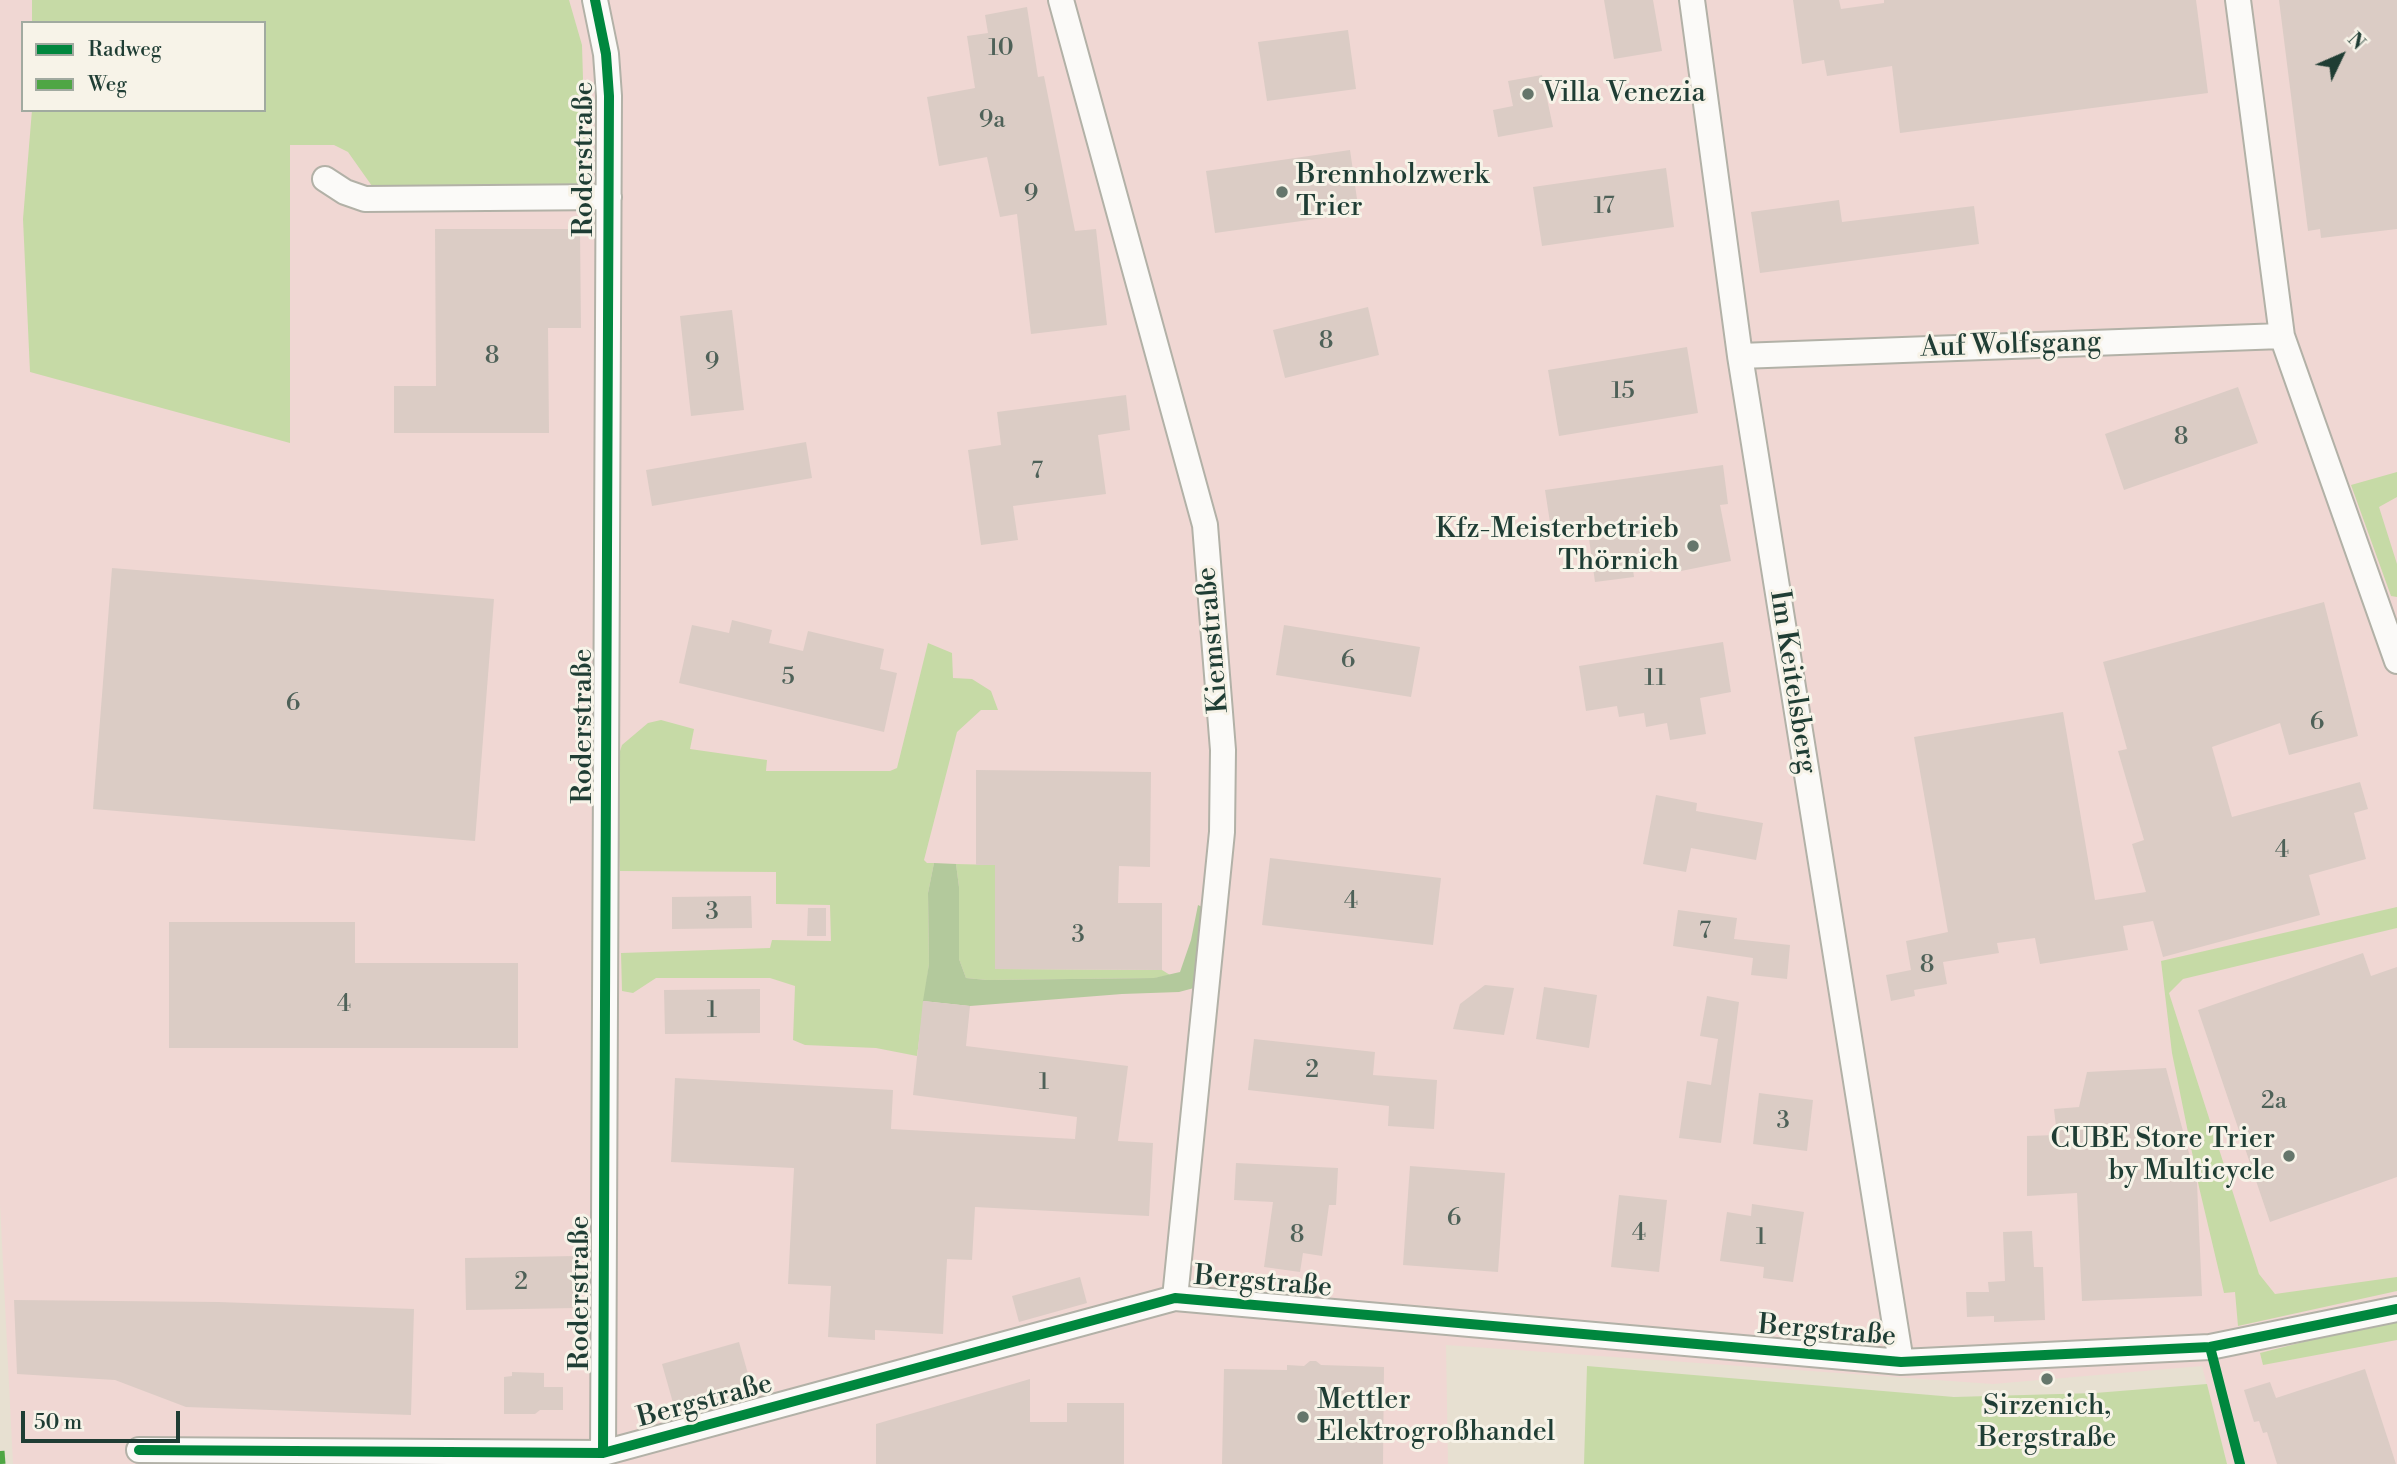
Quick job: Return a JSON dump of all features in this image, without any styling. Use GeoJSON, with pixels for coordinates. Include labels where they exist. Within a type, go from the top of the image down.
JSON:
{"type":"FeatureCollection","features":[{"type":"Feature","properties":{"kind":"street","name":"Roderstraße"},"geometry":{"type":"LineString","coordinates":[[595,0],[606,54],[609,96],[603,1453]]}},
{"type":"Feature","properties":{"kind":"street","name":"Kiemstraße"},"geometry":{"type":"LineString","coordinates":[[1061,0],[1205,525],[1223,750],[1222,832],[1175,1298]]}},
{"type":"Feature","properties":{"kind":"street","name":"Im Keitelsberg"},"geometry":{"type":"LineString","coordinates":[[1692,0],[1741,356],[1900,1362]]}},
{"type":"Feature","properties":{"kind":"street"},"geometry":{"type":"LineString","coordinates":[[2238,0],[2282,336],[2397,661]]}},
{"type":"Feature","properties":{"kind":"street","name":"Roderstraße"},"geometry":{"type":"LineString","coordinates":[[325,178],[345,192],[365,199],[609,197]]}},
{"type":"Feature","properties":{"kind":"street","name":"Auf Wolfsgang"},"geometry":{"type":"LineString","coordinates":[[1741,356],[2282,336]]}},
{"type":"Feature","properties":{"kind":"street","name":"Bergstraße"},"geometry":{"type":"LineString","coordinates":[[139,1450],[603,1453],[1175,1298],[1900,1362],[2210,1347],[2397,1309]]}},
{"type":"Feature","properties":{"kind":"shaded area"},"geometry":{"type":"Polygon","coordinates":[[[0,0],[2397,0],[2397,1464],[2227,1464],[2202,1366],[1993,1384],[1446,1345],[1448,1464],[13,1464],[0,1204],[0,0]]]}},
{"type":"Feature","properties":{"kind":"green space"},"geometry":{"type":"Polygon","coordinates":[[[32,0],[569,0],[582,45],[586,179],[575,188],[384,189],[372,186],[348,152],[334,145],[290,145],[290,443],[30,372],[23,219],[32,112],[266,112],[266,21],[32,21],[32,0]]]}},
{"type":"Feature","properties":{"kind":"green space"},"geometry":{"type":"Polygon","coordinates":[[[2397,472],[2397,497],[2379,507],[2397,564],[2397,597],[2391,596],[2351,485],[2397,472]]]}},
{"type":"Feature","properties":{"kind":"green space"},"geometry":{"type":"Polygon","coordinates":[[[928,643],[952,653],[953,678],[972,679],[991,691],[998,710],[981,710],[957,732],[924,860],[934,863],[928,893],[929,964],[917,1056],[876,1048],[805,1045],[793,1040],[795,986],[770,978],[656,978],[633,993],[622,991],[621,953],[770,948],[772,940],[831,941],[830,905],[776,904],[776,872],[620,871],[616,763],[622,745],[648,723],[661,720],[694,729],[690,749],[767,760],[766,771],[890,771],[897,768],[928,643]]]}},
{"type":"Feature","properties":{"kind":"green space"},"geometry":{"type":"Polygon","coordinates":[[[934,863],[956,864],[959,887],[959,959],[966,978],[1154,978],[1180,972],[1191,940],[1198,905],[1204,908],[1194,988],[1179,992],[970,1006],[923,1001],[929,964],[928,893],[934,863]]]}},
{"type":"Feature","properties":{"kind":"green space"},"geometry":{"type":"Polygon","coordinates":[[[956,864],[995,865],[995,969],[1162,970],[1170,975],[1155,978],[966,978],[959,959],[959,887],[956,864]]]}},
{"type":"Feature","properties":{"kind":"green space"},"geometry":{"type":"Polygon","coordinates":[[[2397,907],[2397,928],[2183,979],[2169,993],[2259,1274],[2275,1294],[2397,1277],[2397,1291],[2238,1326],[2235,1292],[2224,1293],[2199,1187],[2172,1053],[2161,961],[2397,907]]]}},
{"type":"Feature","properties":{"kind":"green space"},"geometry":{"type":"Polygon","coordinates":[[[2397,1318],[2397,1340],[2263,1365],[2260,1353],[2397,1318]]]}},
{"type":"Feature","properties":{"kind":"green space"},"geometry":{"type":"Polygon","coordinates":[[[1587,1366],[1954,1397],[2095,1393],[2207,1384],[2227,1464],[1584,1464],[1587,1366]]]}},
{"type":"Feature","properties":{"kind":"building"},"geometry":{"type":"Polygon","coordinates":[[[1604,0],[1653,0],[1662,51],[1614,59],[1604,0]]]}},
{"type":"Feature","properties":{"kind":"building"},"geometry":{"type":"Polygon","coordinates":[[[1793,0],[1839,0],[1841,9],[1884,3],[1884,0],[2196,0],[2208,93],[1900,133],[1892,66],[1827,76],[1824,60],[1802,64],[1793,0]]]}},
{"type":"Feature","properties":{"kind":"building"},"geometry":{"type":"Polygon","coordinates":[[[2279,0],[2397,0],[2397,229],[2321,238],[2320,229],[2308,231],[2279,0]]]}},
{"type":"Feature","properties":{"kind":"building"},"geometry":{"type":"Polygon","coordinates":[[[1027,7],[1038,77],[1044,76],[1075,231],[1096,229],[1107,325],[1031,334],[1017,214],[1000,217],[987,157],[939,166],[927,97],[975,88],[967,36],[988,33],[985,15],[1027,7]]]}},
{"type":"Feature","properties":{"kind":"building"},"geometry":{"type":"Polygon","coordinates":[[[1348,30],[1356,89],[1267,101],[1258,42],[1348,30]]]}},
{"type":"Feature","properties":{"kind":"building","name":"Villa Venezia"},"geometry":{"type":"Polygon","coordinates":[[[1542,75],[1553,127],[1498,137],[1493,110],[1513,106],[1508,81],[1542,75]]]}},
{"type":"Feature","properties":{"kind":"building","name":"Brennholzwerk Trier"},"geometry":{"type":"Polygon","coordinates":[[[1350,150],[1359,213],[1215,233],[1206,171],[1350,150]]]}},
{"type":"Feature","properties":{"kind":"building"},"geometry":{"type":"Polygon","coordinates":[[[1666,168],[1674,227],[1542,246],[1533,187],[1666,168]]]}},
{"type":"Feature","properties":{"kind":"building"},"geometry":{"type":"Polygon","coordinates":[[[1839,200],[1842,222],[1974,206],[1979,244],[1760,273],[1751,212],[1839,200]]]}},
{"type":"Feature","properties":{"kind":"building"},"geometry":{"type":"Polygon","coordinates":[[[435,229],[580,229],[581,328],[548,328],[549,433],[394,433],[394,386],[436,386],[435,229]]]}},
{"type":"Feature","properties":{"kind":"building"},"geometry":{"type":"Polygon","coordinates":[[[1368,307],[1379,355],[1285,378],[1273,330],[1368,307]]]}},
{"type":"Feature","properties":{"kind":"building"},"geometry":{"type":"Polygon","coordinates":[[[732,310],[744,410],[691,416],[680,316],[732,310]]]}},
{"type":"Feature","properties":{"kind":"building"},"geometry":{"type":"Polygon","coordinates":[[[1687,347],[1698,413],[1559,436],[1548,370],[1687,347]]]}},
{"type":"Feature","properties":{"kind":"building"},"geometry":{"type":"Polygon","coordinates":[[[2238,387],[2258,443],[2124,490],[2105,434],[2238,387]]]}},
{"type":"Feature","properties":{"kind":"building"},"geometry":{"type":"Polygon","coordinates":[[[1126,395],[1130,430],[1098,435],[1106,494],[1013,506],[1018,540],[981,545],[968,450],[1001,445],[997,412],[1126,395]]]}},
{"type":"Feature","properties":{"kind":"building"},"geometry":{"type":"Polygon","coordinates":[[[806,442],[812,478],[652,506],[646,470],[806,442]]]}},
{"type":"Feature","properties":{"kind":"building"},"geometry":{"type":"Polygon","coordinates":[[[1723,465],[1728,504],[1720,505],[1731,561],[1676,572],[1675,565],[1633,570],[1634,577],[1595,582],[1587,524],[1551,529],[1545,490],[1723,465]]]}},
{"type":"Feature","properties":{"kind":"building"},"geometry":{"type":"Polygon","coordinates":[[[112,568],[494,599],[475,841],[93,809],[112,568]]]}},
{"type":"Feature","properties":{"kind":"building"},"geometry":{"type":"Polygon","coordinates":[[[2324,602],[2358,736],[2289,755],[2280,723],[2212,747],[2232,817],[2360,782],[2368,809],[2354,813],[2366,859],[2309,875],[2320,915],[2163,957],[2153,921],[2123,926],[2128,950],[2040,964],[2035,938],[1997,943],[1999,953],[1943,962],[1947,984],[1914,990],[1915,996],[1891,1001],[1886,975],[1911,970],[1906,941],[1948,932],[1914,737],[2063,712],[2095,900],[2146,892],[2132,844],[2144,840],[2118,751],[2127,749],[2103,662],[2324,602]]]}},
{"type":"Feature","properties":{"kind":"building"},"geometry":{"type":"Polygon","coordinates":[[[732,620],[772,630],[769,643],[803,651],[808,631],[884,649],[880,669],[897,673],[884,732],[679,683],[692,625],[729,633],[732,620]]]}},
{"type":"Feature","properties":{"kind":"building"},"geometry":{"type":"Polygon","coordinates":[[[1284,625],[1420,647],[1411,697],[1276,675],[1284,625]]]}},
{"type":"Feature","properties":{"kind":"building"},"geometry":{"type":"Polygon","coordinates":[[[1723,642],[1731,692],[1700,698],[1706,734],[1670,740],[1667,723],[1646,727],[1644,713],[1619,717],[1617,706],[1586,711],[1579,666],[1723,642]]]}},
{"type":"Feature","properties":{"kind":"building"},"geometry":{"type":"Polygon","coordinates":[[[976,770],[1151,772],[1150,867],[1119,866],[1118,903],[1162,903],[1162,970],[995,969],[995,865],[976,865],[976,770]]]}},
{"type":"Feature","properties":{"kind":"building"},"geometry":{"type":"Polygon","coordinates":[[[1656,795],[1697,803],[1696,811],[1763,823],[1756,860],[1691,848],[1686,872],[1643,864],[1656,795]]]}},
{"type":"Feature","properties":{"kind":"building"},"geometry":{"type":"Polygon","coordinates":[[[1270,858],[1441,878],[1433,945],[1262,925],[1270,858]]]}},
{"type":"Feature","properties":{"kind":"building"},"geometry":{"type":"Polygon","coordinates":[[[751,896],[752,928],[672,929],[672,897],[751,896]]]}},
{"type":"Feature","properties":{"kind":"building"},"geometry":{"type":"Polygon","coordinates":[[[808,908],[826,908],[826,936],[807,936],[808,908]]]}},
{"type":"Feature","properties":{"kind":"building"},"geometry":{"type":"Polygon","coordinates":[[[1678,910],[1737,918],[1734,939],[1790,945],[1787,979],[1751,975],[1753,958],[1673,946],[1678,910]]]}},
{"type":"Feature","properties":{"kind":"building"},"geometry":{"type":"Polygon","coordinates":[[[169,922],[355,922],[355,963],[518,963],[518,1048],[169,1048],[169,922]]]}},
{"type":"Feature","properties":{"kind":"building"},"geometry":{"type":"Polygon","coordinates":[[[2363,953],[2371,976],[2397,967],[2397,1177],[2270,1222],[2198,1010],[2363,953]]]}},
{"type":"Feature","properties":{"kind":"building"},"geometry":{"type":"Polygon","coordinates":[[[1485,985],[1514,988],[1504,1035],[1453,1029],[1460,1004],[1485,985]]]}},
{"type":"Feature","properties":{"kind":"building"},"geometry":{"type":"Polygon","coordinates":[[[1544,987],[1597,995],[1589,1048],[1536,1039],[1544,987]]]}},
{"type":"Feature","properties":{"kind":"building"},"geometry":{"type":"Polygon","coordinates":[[[760,989],[760,1033],[665,1034],[664,990],[760,989]]]}},
{"type":"Feature","properties":{"kind":"building"},"geometry":{"type":"Polygon","coordinates":[[[1707,996],[1739,1002],[1721,1143],[1679,1138],[1687,1081],[1711,1085],[1718,1039],[1700,1036],[1707,996]]]}},
{"type":"Feature","properties":{"kind":"building"},"geometry":{"type":"Polygon","coordinates":[[[923,1001],[970,1006],[966,1046],[1128,1066],[1118,1141],[1153,1143],[1149,1216],[975,1207],[972,1260],[947,1259],[943,1334],[875,1330],[875,1340],[828,1337],[831,1286],[788,1284],[794,1168],[671,1162],[675,1078],[893,1090],[891,1129],[1075,1139],[1077,1117],[913,1095],[923,1001]]]}},
{"type":"Feature","properties":{"kind":"building"},"geometry":{"type":"Polygon","coordinates":[[[1254,1039],[1375,1052],[1373,1075],[1437,1080],[1434,1129],[1388,1126],[1389,1106],[1248,1090],[1254,1039]]]}},
{"type":"Feature","properties":{"kind":"building"},"geometry":{"type":"Polygon","coordinates":[[[2166,1068],[2197,1183],[2202,1296],[2082,1301],[2077,1193],[2027,1196],[2027,1136],[2057,1135],[2054,1109],[2079,1107],[2087,1072],[2166,1068]]]}},
{"type":"Feature","properties":{"kind":"building"},"geometry":{"type":"Polygon","coordinates":[[[1759,1093],[1813,1100],[1807,1151],[1753,1144],[1759,1093]]]}},
{"type":"Feature","properties":{"kind":"building"},"geometry":{"type":"Polygon","coordinates":[[[1236,1163],[1338,1168],[1336,1205],[1329,1205],[1322,1256],[1303,1253],[1300,1272],[1264,1267],[1273,1202],[1234,1200],[1236,1163]]]}},
{"type":"Feature","properties":{"kind":"building"},"geometry":{"type":"Polygon","coordinates":[[[1410,1166],[1505,1173],[1498,1272],[1403,1265],[1410,1166]]]}},
{"type":"Feature","properties":{"kind":"building"},"geometry":{"type":"Polygon","coordinates":[[[1619,1195],[1667,1200],[1659,1272],[1611,1267],[1619,1195]]]}},
{"type":"Feature","properties":{"kind":"building"},"geometry":{"type":"Polygon","coordinates":[[[1752,1204],[1804,1212],[1793,1282],[1763,1278],[1764,1267],[1720,1261],[1727,1212],[1751,1216],[1752,1204]]]}},
{"type":"Feature","properties":{"kind":"building"},"geometry":{"type":"Polygon","coordinates":[[[2032,1231],[2034,1267],[2043,1267],[2045,1320],[1994,1322],[1994,1316],[1967,1317],[1966,1292],[1989,1292],[1988,1282],[2005,1281],[2003,1232],[2032,1231]]]}},
{"type":"Feature","properties":{"kind":"building"},"geometry":{"type":"Polygon","coordinates":[[[575,1256],[576,1308],[466,1310],[465,1258],[575,1256]]]}},
{"type":"Feature","properties":{"kind":"building"},"geometry":{"type":"Polygon","coordinates":[[[1080,1277],[1087,1303],[1019,1322],[1012,1296],[1080,1277]]]}},
{"type":"Feature","properties":{"kind":"building"},"geometry":{"type":"Polygon","coordinates":[[[14,1300],[218,1302],[414,1309],[411,1415],[186,1407],[115,1380],[17,1374],[14,1300]]]}},
{"type":"Feature","properties":{"kind":"building"},"geometry":{"type":"Polygon","coordinates":[[[739,1342],[754,1395],[677,1417],[662,1364],[739,1342]]]}},
{"type":"Feature","properties":{"kind":"building","name":"Mettler Elektrogroßhandel"},"geometry":{"type":"Polygon","coordinates":[[[1310,1361],[1321,1365],[1384,1367],[1383,1464],[1222,1464],[1224,1369],[1287,1370],[1287,1365],[1304,1366],[1310,1361]]]}},
{"type":"Feature","properties":{"kind":"building"},"geometry":{"type":"Polygon","coordinates":[[[2365,1369],[2396,1464],[2277,1464],[2267,1432],[2263,1433],[2259,1421],[2254,1422],[2244,1390],[2270,1382],[2276,1398],[2365,1369]]]}},
{"type":"Feature","properties":{"kind":"building"},"geometry":{"type":"Polygon","coordinates":[[[512,1372],[544,1373],[544,1387],[563,1387],[563,1410],[504,1414],[504,1377],[512,1376],[512,1372]]]}},
{"type":"Feature","properties":{"kind":"building"},"geometry":{"type":"Polygon","coordinates":[[[1030,1379],[1030,1422],[1067,1422],[1067,1403],[1124,1403],[1124,1464],[876,1464],[876,1424],[1030,1379]]]}},
{"type":"Feature","properties":{"kind":"marked path"},"geometry":{"type":"LineString","coordinates":[[0,1451],[1,1464]]}},
{"type":"Feature","properties":{"kind":"cycle path"},"geometry":{"type":"LineString","coordinates":[[595,0],[606,54],[609,96],[603,1453]]}},
{"type":"Feature","properties":{"kind":"cycle path"},"geometry":{"type":"LineString","coordinates":[[139,1450],[603,1453],[1175,1298],[1901,1362],[2210,1347],[2397,1309]]}},
{"type":"Feature","properties":{"kind":"cycle path"},"geometry":{"type":"LineString","coordinates":[[2210,1347],[2240,1464]]}},
{"type":"Feature","properties":{"kind":"place","name":"Villa Venezia"},"geometry":{"type":"Point","coordinates":[1528,94]}},
{"type":"Feature","properties":{"kind":"place","name":"Brennholzwerk Trier"},"geometry":{"type":"Point","coordinates":[1282,192]}},
{"type":"Feature","properties":{"kind":"place","name":"Kfz-Meisterbetrieb Thörnich"},"geometry":{"type":"Point","coordinates":[1693,546]}},
{"type":"Feature","properties":{"kind":"place","name":"CUBE Store Trier by Multicycle"},"geometry":{"type":"Point","coordinates":[2289,1156]}},
{"type":"Feature","properties":{"kind":"place","name":"Sirzenich, Bergstraße"},"geometry":{"type":"Point","coordinates":[2047,1379]}},
{"type":"Feature","properties":{"kind":"place","name":"Mettler Elektrogroßhandel"},"geometry":{"type":"Point","coordinates":[1303,1417]}}]}
